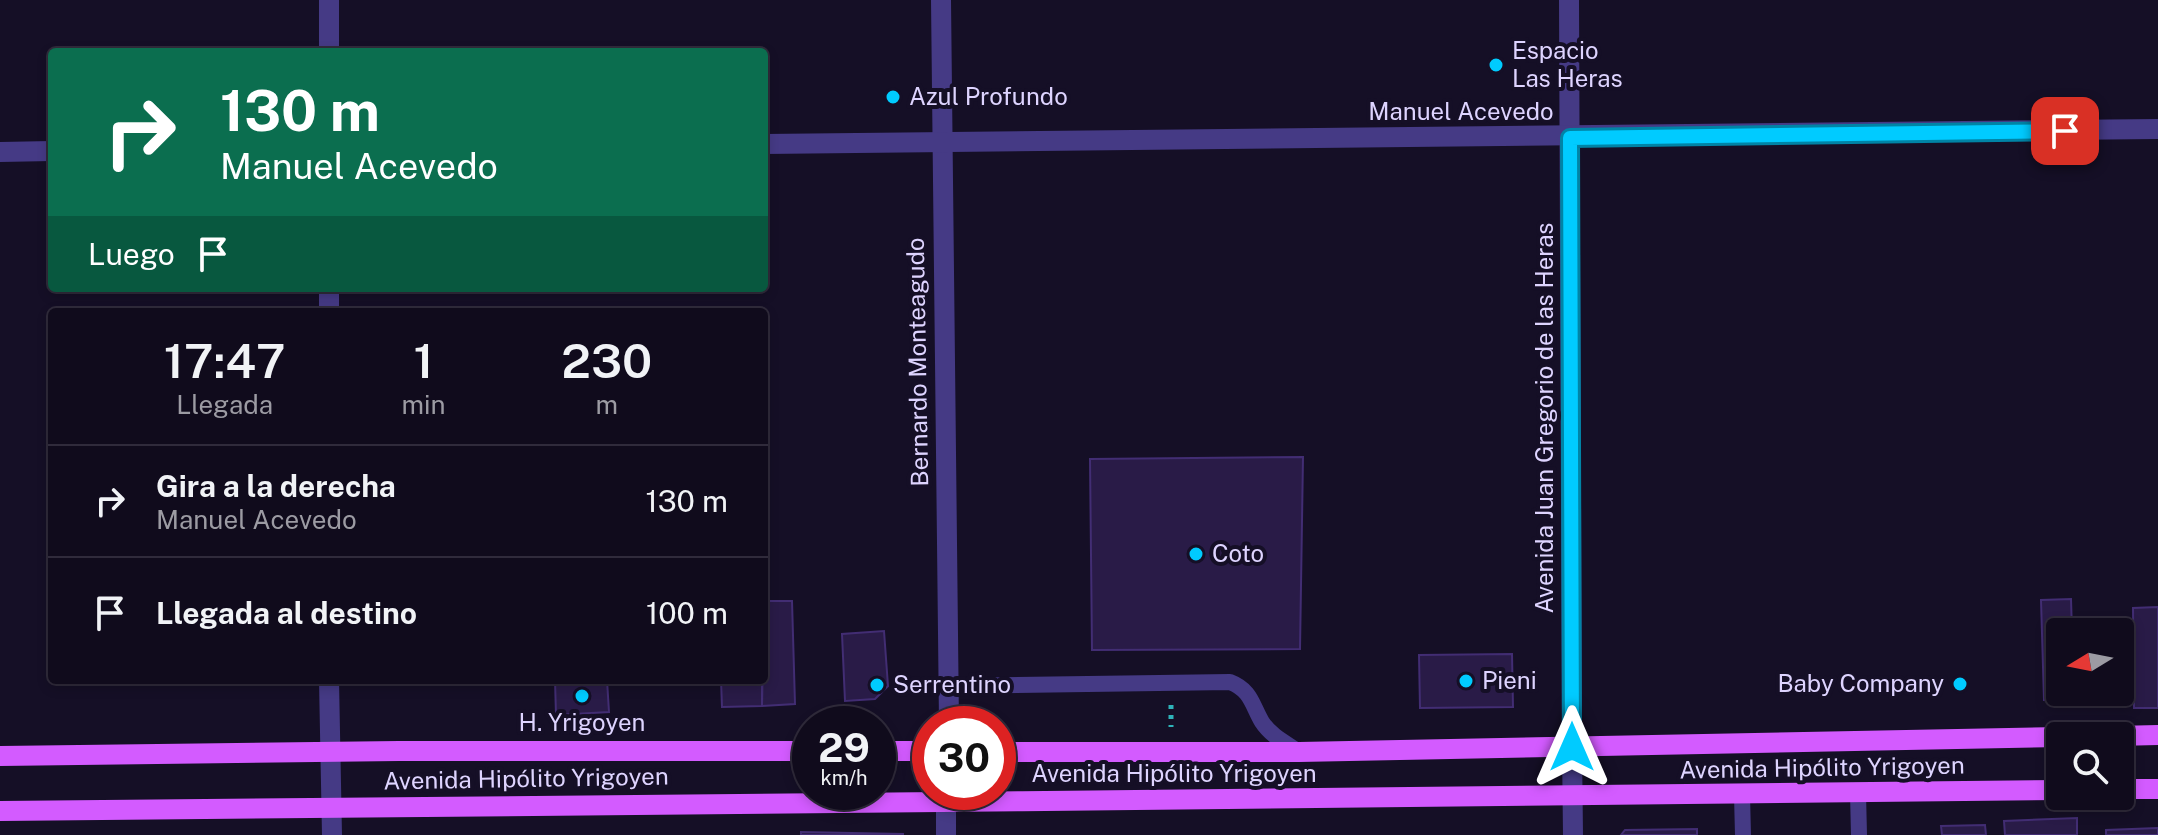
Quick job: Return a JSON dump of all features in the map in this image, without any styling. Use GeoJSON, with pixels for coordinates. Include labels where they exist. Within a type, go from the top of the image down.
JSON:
{"type":"FeatureCollection","features":[{"type":"Feature","properties":{"kind":"main road"},"geometry":{"type":"LineString","coordinates":[[2134,736],[2158,735]]}},
{"type":"Feature","properties":{"kind":"main road","name":"Avenida Hipólito Yrigoyen"},"geometry":{"type":"LineString","coordinates":[[1016,752],[1299,752],[2046,737]]}},
{"type":"Feature","properties":{"kind":"main road","name":"Avenida Hipólito Yrigoyen"},"geometry":{"type":"LineString","coordinates":[[0,756],[329,751],[792,751]]}},
{"type":"Feature","properties":{"kind":"main road"},"geometry":{"type":"LineString","coordinates":[[2134,789],[2158,789]]}},
{"type":"Feature","properties":{"kind":"main road","name":"Avenida Hipólito Yrigoyen"},"geometry":{"type":"LineString","coordinates":[[1016,801],[1573,798],[2046,790]]}},
{"type":"Feature","properties":{"kind":"main road","name":"Avenida Hipólito Yrigoyen"},"geometry":{"type":"LineString","coordinates":[[0,811],[912,801]]}},
{"type":"Feature","properties":{"kind":"street"},"geometry":{"type":"LineString","coordinates":[[329,0],[329,48]]}},
{"type":"Feature","properties":{"kind":"street","name":"Bernardo Monteagudo"},"geometry":{"type":"LineString","coordinates":[[941,0],[949,706]]}},
{"type":"Feature","properties":{"kind":"street","name":"Avenida Juan Gregorio de las Heras"},"geometry":{"type":"LineString","coordinates":[[1569,0],[1573,835]]}},
{"type":"Feature","properties":{"kind":"street","name":"Manuel Acevedo"},"geometry":{"type":"LineString","coordinates":[[768,144],[1570,138],[2158,129]]}},
{"type":"Feature","properties":{"kind":"street"},"geometry":{"type":"LineString","coordinates":[[0,152],[48,151]]}},
{"type":"Feature","properties":{"kind":"street"},"geometry":{"type":"LineString","coordinates":[[329,684],[332,835]]}},
{"type":"Feature","properties":{"kind":"street"},"geometry":{"type":"LineString","coordinates":[[946,810],[946,835]]}},
{"type":"Feature","properties":{"kind":"lane"},"geometry":{"type":"LineString","coordinates":[[948,686],[1230,682],[1241,686],[1250,695],[1263,723],[1274,736],[1299,752]]}},
{"type":"Feature","properties":{"kind":"lane"},"geometry":{"type":"LineString","coordinates":[[1858,793],[1859,835]]}},
{"type":"Feature","properties":{"kind":"lane"},"geometry":{"type":"LineString","coordinates":[[1742,795],[1743,835]]}},
{"type":"Feature","properties":{"kind":"path"},"geometry":{"type":"LineString","coordinates":[[1170,683],[1172,752]]}},
{"type":"Feature","properties":{"kind":"building","name":"Coto"},"geometry":{"type":"Polygon","coordinates":[[[1303,457],[1300,649],[1092,650],[1090,459],[1303,457]]]}},
{"type":"Feature","properties":{"kind":"building"},"geometry":{"type":"Polygon","coordinates":[[[2071,599],[2072,618],[2046,618],[2046,700],[2044,700],[2041,600],[2071,599]]]}},
{"type":"Feature","properties":{"kind":"building"},"geometry":{"type":"Polygon","coordinates":[[[768,601],[792,601],[795,704],[762,706],[762,684],[768,684],[768,601]]]}},
{"type":"Feature","properties":{"kind":"building"},"geometry":{"type":"Polygon","coordinates":[[[2158,607],[2158,708],[2134,708],[2133,608],[2158,607]]]}},
{"type":"Feature","properties":{"kind":"building"},"geometry":{"type":"Polygon","coordinates":[[[884,631],[888,686],[875,699],[845,701],[842,634],[884,631]]]}},
{"type":"Feature","properties":{"kind":"building","name":"Pieni"},"geometry":{"type":"Polygon","coordinates":[[[1512,654],[1513,707],[1420,708],[1419,655],[1512,654]]]}},
{"type":"Feature","properties":{"kind":"building","name":"H. Yrigoyen"},"geometry":{"type":"Polygon","coordinates":[[[555,684],[607,684],[609,712],[556,715],[555,684]]]}},
{"type":"Feature","properties":{"kind":"building"},"geometry":{"type":"Polygon","coordinates":[[[721,684],[762,684],[762,706],[722,707],[721,684]]]}},
{"type":"Feature","properties":{"kind":"building"},"geometry":{"type":"Polygon","coordinates":[[[2077,818],[2077,835],[2005,835],[2004,821],[2077,818]]]}},
{"type":"Feature","properties":{"kind":"building"},"geometry":{"type":"Polygon","coordinates":[[[1985,825],[1986,835],[1942,835],[1941,826],[1985,825]]]}},
{"type":"Feature","properties":{"kind":"building"},"geometry":{"type":"Polygon","coordinates":[[[2158,828],[2158,835],[2106,835],[2106,830],[2158,828]]]}},
{"type":"Feature","properties":{"kind":"building"},"geometry":{"type":"Polygon","coordinates":[[[1697,829],[1697,835],[1621,835],[1625,830],[1697,829]]]}},
{"type":"Feature","properties":{"kind":"building"},"geometry":{"type":"Polygon","coordinates":[[[801,832],[903,834],[903,835],[801,835],[801,832]]]}},
{"type":"Feature","properties":{"kind":"place","name":"Espacio Las Heras"},"geometry":{"type":"Point","coordinates":[1496,65]}},
{"type":"Feature","properties":{"kind":"place","name":"Azul Profundo"},"geometry":{"type":"Point","coordinates":[893,97]}},
{"type":"Feature","properties":{"kind":"place","name":"Coto"},"geometry":{"type":"Point","coordinates":[1196,554]}},
{"type":"Feature","properties":{"kind":"place","name":"Pieni"},"geometry":{"type":"Point","coordinates":[1466,681]}},
{"type":"Feature","properties":{"kind":"place","name":"Baby Company"},"geometry":{"type":"Point","coordinates":[1960,684]}},
{"type":"Feature","properties":{"kind":"place","name":"Serrentino"},"geometry":{"type":"Point","coordinates":[877,685]}},
{"type":"Feature","properties":{"kind":"place","name":"H. Yrigoyen"},"geometry":{"type":"Point","coordinates":[582,696]}},
{"type":"Feature","properties":{"kind":"route"},"geometry":{"type":"LineString","coordinates":[[1572,747],[1570,138],[2065,131]]}}]}
